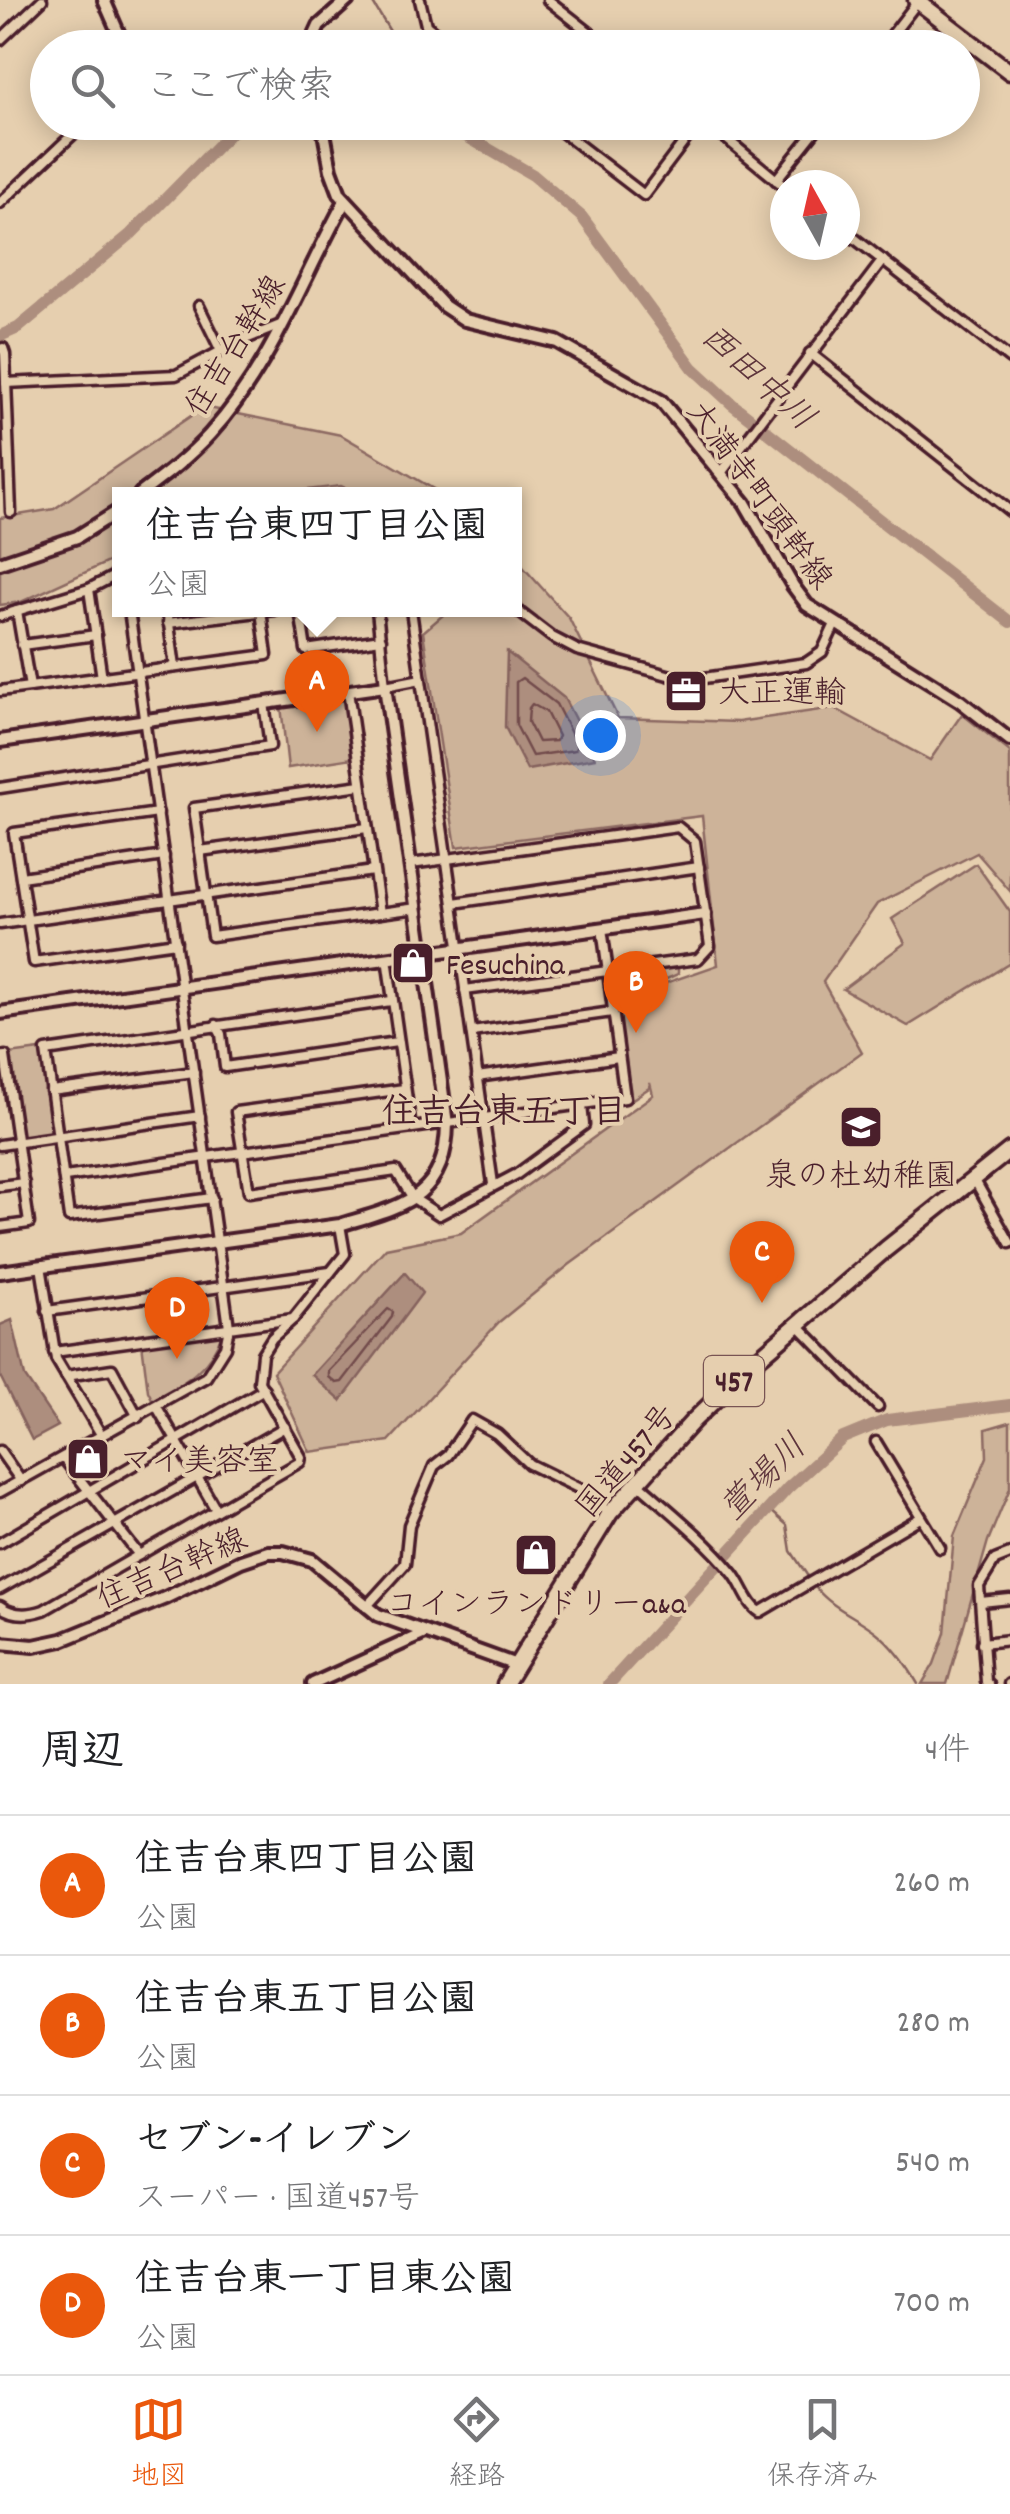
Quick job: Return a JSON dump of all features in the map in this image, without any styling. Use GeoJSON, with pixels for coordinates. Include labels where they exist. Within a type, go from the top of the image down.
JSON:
{"type":"FeatureCollection","features":[{"type":"Feature","properties":{"kind":"highway"},"geometry":{"type":"LineString","coordinates":[[918,0],[956,30]]}},
{"type":"Feature","properties":{"kind":"highway"},"geometry":{"type":"LineString","coordinates":[[980,49],[1010,72]]}},
{"type":"Feature","properties":{"kind":"highway","name":"国道457号"},"geometry":{"type":"LineString","coordinates":[[504,1684],[610,1513],[693,1421],[798,1326],[1010,1150]]}},
{"type":"Feature","properties":{"kind":"street"},"geometry":{"type":"LineString","coordinates":[[0,40],[42,0]]}},
{"type":"Feature","properties":{"kind":"street"},"geometry":{"type":"LineString","coordinates":[[104,0],[117,30]]}},
{"type":"Feature","properties":{"kind":"street"},"geometry":{"type":"LineString","coordinates":[[317,30],[348,0]]}},
{"type":"Feature","properties":{"kind":"street"},"geometry":{"type":"LineString","coordinates":[[420,0],[426,25],[432,30]]}},
{"type":"Feature","properties":{"kind":"street"},"geometry":{"type":"LineString","coordinates":[[548,0],[586,30]]}},
{"type":"Feature","properties":{"kind":"street"},"geometry":{"type":"LineString","coordinates":[[896,30],[918,0]]}},
{"type":"Feature","properties":{"kind":"street"},"geometry":{"type":"LineString","coordinates":[[0,203],[67,140]]}},
{"type":"Feature","properties":{"kind":"street","name":"大満寺町頭幹線"},"geometry":{"type":"LineString","coordinates":[[325,140],[331,170],[345,201],[454,314],[557,342],[667,407],[753,514],[801,598],[835,624],[948,693],[1010,740]]}},
{"type":"Feature","properties":{"kind":"street"},"geometry":{"type":"LineString","coordinates":[[572,140],[644,195],[688,140]]}},
{"type":"Feature","properties":{"kind":"street"},"geometry":{"type":"LineString","coordinates":[[725,140],[770,175]]}},
{"type":"Feature","properties":{"kind":"street"},"geometry":{"type":"LineString","coordinates":[[784,170],[808,140]]}},
{"type":"Feature","properties":{"kind":"street","name":"住吉台幹線"},"geometry":{"type":"LineString","coordinates":[[149,487],[212,432],[246,384],[283,324],[345,201]]}},
{"type":"Feature","properties":{"kind":"street"},"geometry":{"type":"LineString","coordinates":[[860,242],[1010,359]]}},
{"type":"Feature","properties":{"kind":"street"},"geometry":{"type":"LineString","coordinates":[[721,473],[883,260]]}},
{"type":"Feature","properties":{"kind":"street"},"geometry":{"type":"LineString","coordinates":[[199,306],[221,350]]}},
{"type":"Feature","properties":{"kind":"street"},"geometry":{"type":"LineString","coordinates":[[6,384],[176,375],[221,350],[283,324]]}},
{"type":"Feature","properties":{"kind":"street"},"geometry":{"type":"LineString","coordinates":[[0,349],[5,354],[11,512]]}},
{"type":"Feature","properties":{"kind":"street"},"geometry":{"type":"LineString","coordinates":[[810,353],[1010,511]]}},
{"type":"Feature","properties":{"kind":"street"},"geometry":{"type":"LineString","coordinates":[[1002,504],[1010,494]]}},
{"type":"Feature","properties":{"kind":"street"},"geometry":{"type":"LineString","coordinates":[[0,563],[77,537],[112,515]]}},
{"type":"Feature","properties":{"kind":"street"},"geometry":{"type":"LineString","coordinates":[[0,616],[90,588],[112,576]]}},
{"type":"Feature","properties":{"kind":"street"},"geometry":{"type":"LineString","coordinates":[[90,588],[102,678]]}},
{"type":"Feature","properties":{"kind":"street"},"geometry":{"type":"LineString","coordinates":[[17,612],[30,687]]}},
{"type":"Feature","properties":{"kind":"street"},"geometry":{"type":"LineString","coordinates":[[522,614],[577,650],[690,678],[806,663],[822,652],[835,624]]}},
{"type":"Feature","properties":{"kind":"street"},"geometry":{"type":"LineString","coordinates":[[0,1492],[206,1377],[224,1347],[229,1327],[129,617]]}},
{"type":"Feature","properties":{"kind":"street"},"geometry":{"type":"LineString","coordinates":[[168,617],[174,667]]}},
{"type":"Feature","properties":{"kind":"street"},"geometry":{"type":"LineString","coordinates":[[168,622],[210,617]]}},
{"type":"Feature","properties":{"kind":"street"},"geometry":{"type":"LineString","coordinates":[[0,691],[267,655],[262,617]]}},
{"type":"Feature","properties":{"kind":"street"},"geometry":{"type":"LineString","coordinates":[[301,617],[306,650],[381,639]]}},
{"type":"Feature","properties":{"kind":"street"},"geometry":{"type":"LineString","coordinates":[[0,1272],[340,1225],[396,1209],[426,1188],[440,1170],[447,1124],[378,617]]}},
{"type":"Feature","properties":{"kind":"street"},"geometry":{"type":"LineString","coordinates":[[412,617],[493,1184]]}},
{"type":"Feature","properties":{"kind":"street"},"geometry":{"type":"LineString","coordinates":[[22,646],[96,635]]}},
{"type":"Feature","properties":{"kind":"street"},"geometry":{"type":"LineString","coordinates":[[0,740],[421,679]]}},
{"type":"Feature","properties":{"kind":"street"},"geometry":{"type":"LineString","coordinates":[[348,691],[380,913]]}},
{"type":"Feature","properties":{"kind":"street"},"geometry":{"type":"LineString","coordinates":[[0,788],[270,746],[264,703]]}},
{"type":"Feature","properties":{"kind":"street"},"geometry":{"type":"LineString","coordinates":[[361,785],[194,808],[212,936],[417,908]]}},
{"type":"Feature","properties":{"kind":"street"},"geometry":{"type":"LineString","coordinates":[[158,813],[14,834],[34,962],[176,942]]}},
{"type":"Feature","properties":{"kind":"street"},"geometry":{"type":"LineString","coordinates":[[411,864],[678,827],[695,841],[710,946],[698,959],[466,990]]}},
{"type":"Feature","properties":{"kind":"street"},"geometry":{"type":"LineString","coordinates":[[200,851],[367,828]]}},
{"type":"Feature","properties":{"kind":"street"},"geometry":{"type":"LineString","coordinates":[[21,877],[164,856]]}},
{"type":"Feature","properties":{"kind":"street"},"geometry":{"type":"LineString","coordinates":[[454,902],[698,867]]}},
{"type":"Feature","properties":{"kind":"street"},"geometry":{"type":"LineString","coordinates":[[0,924],[373,871]]}},
{"type":"Feature","properties":{"kind":"street"},"geometry":{"type":"LineString","coordinates":[[0,1012],[706,914]]}},
{"type":"Feature","properties":{"kind":"street"},"geometry":{"type":"LineString","coordinates":[[64,1177],[625,1098],[602,928]]}},
{"type":"Feature","properties":{"kind":"street"},"geometry":{"type":"LineString","coordinates":[[386,958],[411,1128]]}},
{"type":"Feature","properties":{"kind":"street"},"geometry":{"type":"LineString","coordinates":[[212,1198],[69,1218],[46,1051],[391,1001]]}},
{"type":"Feature","properties":{"kind":"street"},"geometry":{"type":"LineString","coordinates":[[472,1032],[612,1012]]}},
{"type":"Feature","properties":{"kind":"street"},"geometry":{"type":"LineString","coordinates":[[216,1025],[221,1034],[225,1067],[397,1042]]}},
{"type":"Feature","properties":{"kind":"street"},"geometry":{"type":"LineString","coordinates":[[0,1057],[5,1056],[29,1223],[0,1227]]}},
{"type":"Feature","properties":{"kind":"street"},"geometry":{"type":"LineString","coordinates":[[478,1077],[619,1058]]}},
{"type":"Feature","properties":{"kind":"street"},"geometry":{"type":"LineString","coordinates":[[51,1090],[194,1072]]}},
{"type":"Feature","properties":{"kind":"street"},"geometry":{"type":"LineString","coordinates":[[404,1089],[236,1112],[249,1192],[396,1172],[413,1198],[439,1215],[517,1174],[584,1125],[582,1105]]}},
{"type":"Feature","properties":{"kind":"street"},"geometry":{"type":"LineString","coordinates":[[0,1098],[12,1097]]}},
{"type":"Feature","properties":{"kind":"street"},"geometry":{"type":"LineString","coordinates":[[0,1144],[200,1116]]}},
{"type":"Feature","properties":{"kind":"street"},"geometry":{"type":"LineString","coordinates":[[973,1177],[1010,1243]]}},
{"type":"Feature","properties":{"kind":"street"},"geometry":{"type":"LineString","coordinates":[[0,1186],[24,1183]]}},
{"type":"Feature","properties":{"kind":"street"},"geometry":{"type":"LineString","coordinates":[[0,1606],[31,1615],[44,1610],[300,1462],[302,1458],[258,1377],[262,1354],[272,1338],[293,1319],[345,1254],[340,1225]]}},
{"type":"Feature","properties":{"kind":"street"},"geometry":{"type":"LineString","coordinates":[[42,1266],[54,1352],[102,1436]]}},
{"type":"Feature","properties":{"kind":"street"},"geometry":{"type":"LineString","coordinates":[[47,1311],[331,1272]]}},
{"type":"Feature","properties":{"kind":"street"},"geometry":{"type":"LineString","coordinates":[[54,1352],[293,1319]]}},
{"type":"Feature","properties":{"kind":"street"},"geometry":{"type":"LineString","coordinates":[[798,1326],[878,1407]]}},
{"type":"Feature","properties":{"kind":"street"},"geometry":{"type":"LineString","coordinates":[[66,1376],[112,1369],[138,1417]]}},
{"type":"Feature","properties":{"kind":"street"},"geometry":{"type":"LineString","coordinates":[[0,1543],[264,1389]]}},
{"type":"Feature","properties":{"kind":"street"},"geometry":{"type":"LineString","coordinates":[[157,1407],[216,1510]]}},
{"type":"Feature","properties":{"kind":"street"},"geometry":{"type":"LineString","coordinates":[[366,1607],[406,1564],[409,1525],[434,1466],[448,1454],[472,1420],[497,1434],[529,1464],[578,1488],[610,1513]]}},
{"type":"Feature","properties":{"kind":"street"},"geometry":{"type":"LineString","coordinates":[[0,1589],[285,1427]]}},
{"type":"Feature","properties":{"kind":"street"},"geometry":{"type":"LineString","coordinates":[[876,1442],[940,1548]]}},
{"type":"Feature","properties":{"kind":"street"},"geometry":{"type":"LineString","coordinates":[[0,1452],[21,1480]]}},
{"type":"Feature","properties":{"kind":"street"},"geometry":{"type":"LineString","coordinates":[[64,1458],[139,1555]]}},
{"type":"Feature","properties":{"kind":"street"},"geometry":{"type":"LineString","coordinates":[[637,1482],[713,1551],[753,1608],[760,1612],[920,1518]]}},
{"type":"Feature","properties":{"kind":"street","name":"住吉台幹線"},"geometry":{"type":"LineString","coordinates":[[0,1642],[20,1647],[62,1640],[268,1552],[296,1554],[312,1560],[366,1607],[516,1665]]}},
{"type":"Feature","properties":{"kind":"street"},"geometry":{"type":"LineString","coordinates":[[989,1684],[979,1586],[995,1560],[1010,1554]]}},
{"type":"Feature","properties":{"kind":"street"},"geometry":{"type":"LineString","coordinates":[[981,1602],[1010,1599]]}},
{"type":"Feature","properties":{"kind":"street"},"geometry":{"type":"LineString","coordinates":[[312,1684],[425,1633]]}},
{"type":"Feature","properties":{"kind":"street"},"geometry":{"type":"LineString","coordinates":[[982,1643],[1010,1640]]}},
{"type":"Feature","properties":{"kind":"shaded area"},"geometry":{"type":"Polygon","coordinates":[[[204,407],[341,435],[430,487],[112,487],[112,560],[21,602],[0,605],[0,518],[54,509],[204,407]]]}},
{"type":"Feature","properties":{"kind":"shaded area"},"geometry":{"type":"Polygon","coordinates":[[[522,566],[569,618],[618,718],[738,722],[834,708],[930,760],[962,714],[1010,752],[1010,891],[977,853],[877,904],[823,982],[862,1052],[569,1265],[499,1322],[389,1441],[310,1452],[273,1372],[386,1248],[461,1233],[653,1095],[650,1083],[649,1088],[628,1102],[612,981],[618,974],[678,966],[678,974],[646,990],[718,965],[702,816],[456,847],[423,632],[441,617],[522,617],[522,566]]]}},
{"type":"Feature","properties":{"kind":"shaded area"},"geometry":{"type":"Polygon","coordinates":[[[340,698],[346,703],[353,758],[288,768],[281,706],[340,698]]]}},
{"type":"Feature","properties":{"kind":"shaded area"},"geometry":{"type":"Polygon","coordinates":[[[976,864],[1010,912],[1010,963],[908,1026],[843,989],[905,943],[892,919],[976,864]]]}},
{"type":"Feature","properties":{"kind":"shaded area"},"geometry":{"type":"Polygon","coordinates":[[[40,1050],[52,1129],[26,1137],[21,1134],[9,1054],[40,1050]]]}},
{"type":"Feature","properties":{"kind":"shaded area"},"geometry":{"type":"Polygon","coordinates":[[[222,1333],[204,1365],[153,1401],[148,1391],[142,1343],[222,1333]]]}},
{"type":"Feature","properties":{"kind":"shaded area"},"geometry":{"type":"Polygon","coordinates":[[[1010,1422],[1010,1488],[988,1541],[947,1684],[922,1684],[945,1633],[954,1536],[987,1457],[986,1429],[1010,1422]]]}},
{"type":"Feature","properties":{"kind":"water"},"geometry":{"type":"Polygon","coordinates":[[[507,652],[564,698],[595,758],[527,770],[505,727],[507,652]]]}},
{"type":"Feature","properties":{"kind":"water"},"geometry":{"type":"Polygon","coordinates":[[[405,1273],[422,1293],[341,1401],[312,1375],[405,1273]]]}},
{"type":"Feature","properties":{"kind":"water"},"geometry":{"type":"Polygon","coordinates":[[[12,1320],[25,1377],[58,1426],[32,1440],[0,1376],[0,1325],[12,1320]]]}},
{"type":"Feature","properties":{"kind":"waterway"},"geometry":{"type":"LineString","coordinates":[[371,0],[389,30]]}},
{"type":"Feature","properties":{"kind":"waterway","name":"西田中川"},"geometry":{"type":"LineString","coordinates":[[0,336],[18,328],[131,234],[223,140]]}},
{"type":"Feature","properties":{"kind":"waterway","name":"西田中川"},"geometry":{"type":"LineString","coordinates":[[473,140],[533,175],[582,217],[693,368],[732,404],[1010,622]]}},
{"type":"Feature","properties":{"kind":"waterway","name":"萱場川"},"geometry":{"type":"LineString","coordinates":[[609,1684],[788,1488],[843,1438],[887,1420],[1010,1405]]}},
{"type":"Feature","properties":{"kind":"waterway"},"geometry":{"type":"LineString","coordinates":[[770,1510],[787,1525],[791,1551],[809,1578]]}},
{"type":"Feature","properties":{"kind":"waterway"},"geometry":{"type":"LineString","coordinates":[[816,1588],[883,1637],[918,1684]]}},
{"type":"Feature","properties":{"kind":"place","name":"大正運輸"},"geometry":{"type":"Point","coordinates":[686,691]}},
{"type":"Feature","properties":{"kind":"place","name":"住吉台東四丁目公園"},"geometry":{"type":"Point","coordinates":[317,732]}},
{"type":"Feature","properties":{"kind":"place","name":"Fesuchina"},"geometry":{"type":"Point","coordinates":[413,963]}},
{"type":"Feature","properties":{"kind":"place","name":"住吉台東五丁目公園"},"geometry":{"type":"Point","coordinates":[636,1033]}},
{"type":"Feature","properties":{"kind":"place","name":"泉の杜幼稚園"},"geometry":{"type":"Point","coordinates":[861,1127]}},
{"type":"Feature","properties":{"kind":"place","name":"セブン-イレブン"},"geometry":{"type":"Point","coordinates":[762,1303]}},
{"type":"Feature","properties":{"kind":"place","name":"住吉台東一丁目東公園"},"geometry":{"type":"Point","coordinates":[177,1359]}},
{"type":"Feature","properties":{"kind":"place","name":"マイ美容室"},"geometry":{"type":"Point","coordinates":[88,1459]}},
{"type":"Feature","properties":{"kind":"place","name":"コインランドリーa&a"},"geometry":{"type":"Point","coordinates":[536,1555]}},
{"type":"Feature","properties":{"kind":"district","name":"住吉台東五丁目"},"geometry":{"type":"Point","coordinates":[504,1110]}}]}
